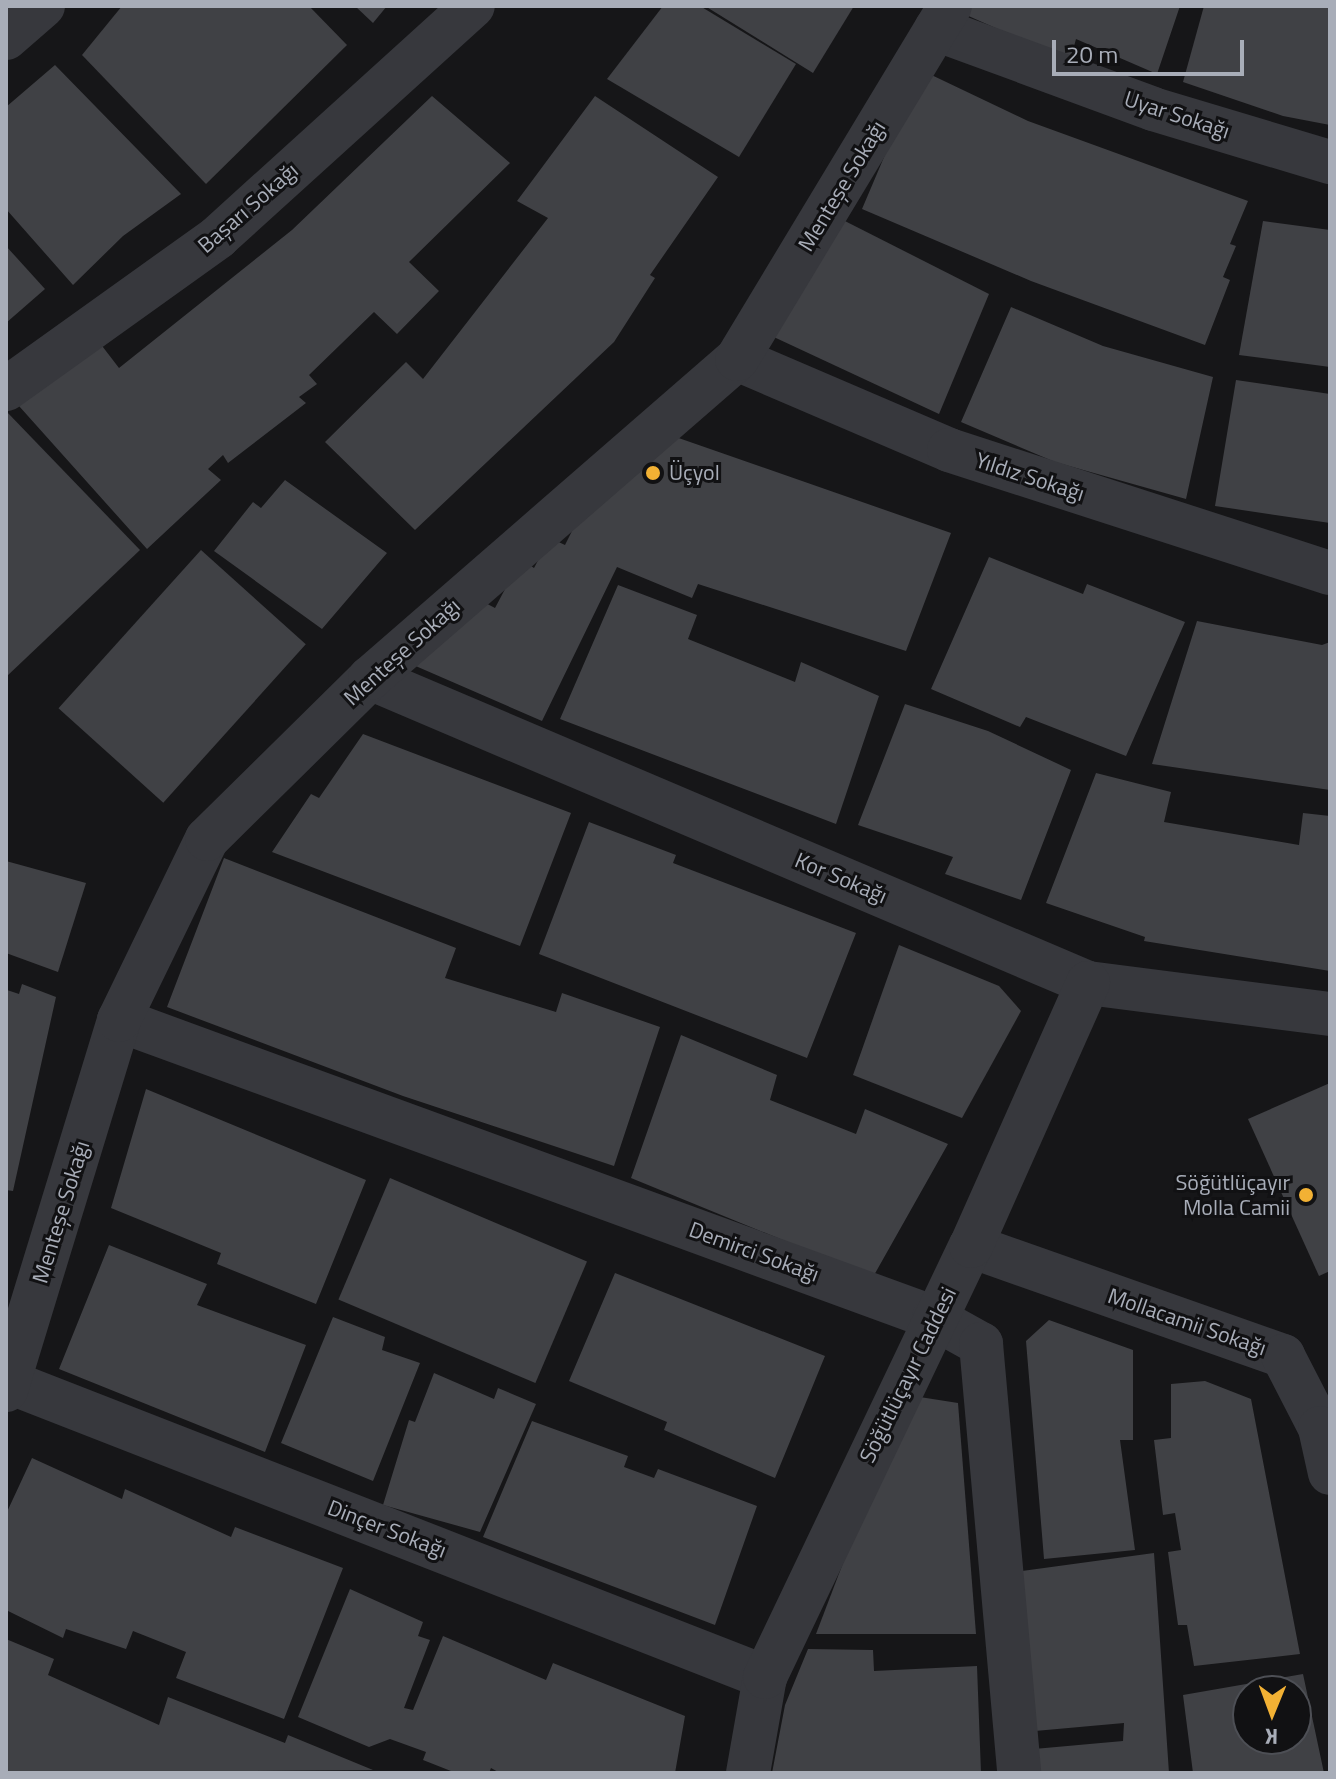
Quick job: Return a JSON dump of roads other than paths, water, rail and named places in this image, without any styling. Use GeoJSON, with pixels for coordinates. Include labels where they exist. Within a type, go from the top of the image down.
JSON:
{"type":"FeatureCollection","features":[{"type":"Feature","properties":{"kind":"street"},"geometry":{"type":"LineString","coordinates":[[6,38],[43,6]]}},
{"type":"Feature","properties":{"kind":"street","name":"Başarı Sokağı"},"geometry":{"type":"LineString","coordinates":[[6,389],[218,237],[473,6]]}},
{"type":"Feature","properties":{"kind":"street","name":"Uyar Sokağı"},"geometry":{"type":"LineString","coordinates":[[943,18],[1153,109],[1330,162]]}},
{"type":"Feature","properties":{"kind":"street","name":"Menteşe Sokağı"},"geometry":{"type":"LineString","coordinates":[[8,1386],[119,1020],[207,839],[370,678],[737,359],[943,18]]}},
{"type":"Feature","properties":{"kind":"street","name":"Yıldız Sokağı"},"geometry":{"type":"LineString","coordinates":[[737,359],[949,450],[1330,573]]}},
{"type":"Feature","properties":{"kind":"street","name":"Kor Sokağı"},"geometry":{"type":"LineString","coordinates":[[370,678],[1088,983],[1330,1014]]}},
{"type":"Feature","properties":{"kind":"street","name":"Söğütlüçayır Caddesi"},"geometry":{"type":"LineString","coordinates":[[748,1773],[765,1677],[971,1246],[1088,983]]}},
{"type":"Feature","properties":{"kind":"street","name":"Demirci Sokağı"},"geometry":{"type":"LineString","coordinates":[[119,1020],[934,1318],[981,1344],[1019,1773]]}},
{"type":"Feature","properties":{"kind":"street","name":"Mollacamii Sokağı"},"geometry":{"type":"LineString","coordinates":[[971,1246],[1283,1356],[1320,1428],[1330,1473]]}},
{"type":"Feature","properties":{"kind":"street","name":"Dinçer Sokağı"},"geometry":{"type":"LineString","coordinates":[[8,1386],[765,1677]]}},
{"type":"Feature","properties":{"kind":"place","name":"Üçyol"},"geometry":{"type":"Point","coordinates":[653,473]}},
{"type":"Feature","properties":{"kind":"place","name":"Söğütlüçayır Molla Camii"},"geometry":{"type":"Point","coordinates":[1306,1195]}}]}
